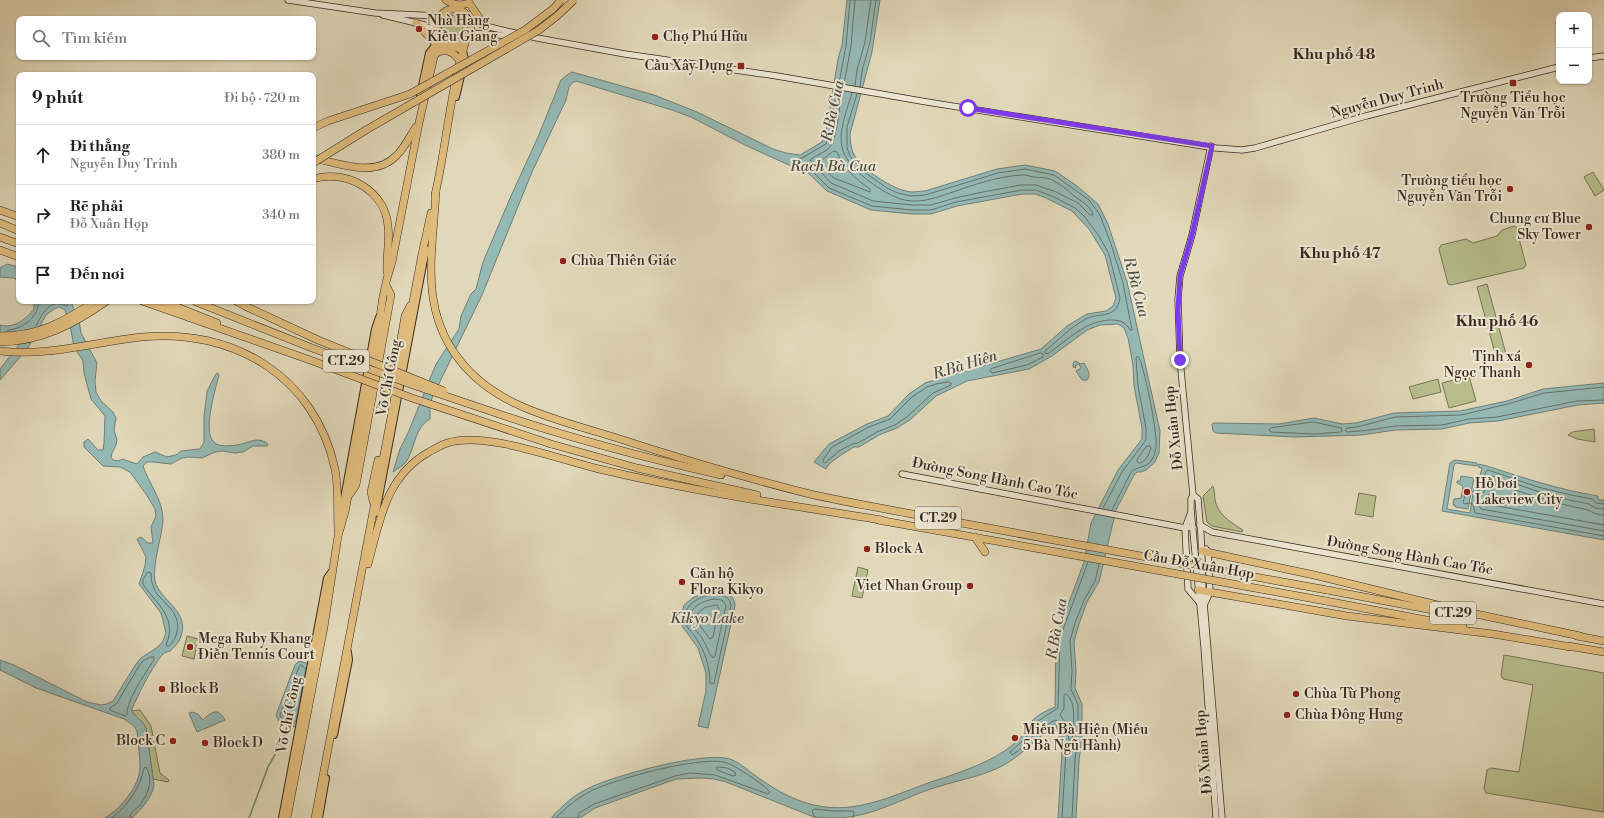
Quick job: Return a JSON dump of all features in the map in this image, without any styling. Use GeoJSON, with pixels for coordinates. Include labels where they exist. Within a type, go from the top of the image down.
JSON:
{"type":"FeatureCollection","features":[{"type":"Feature","properties":{"kind":"highway"},"geometry":{"type":"LineString","coordinates":[[445,0],[463,5],[468,1],[468,17],[471,25],[468,35],[459,42],[450,43],[445,41],[438,31],[437,22],[445,0]]}},
{"type":"Feature","properties":{"kind":"highway"},"geometry":{"type":"LineString","coordinates":[[457,0],[468,1]]}},
{"type":"Feature","properties":{"kind":"highway"},"geometry":{"type":"LineString","coordinates":[[316,127],[328,121],[410,94],[525,30],[548,13],[561,0]]}},
{"type":"Feature","properties":{"kind":"highway"},"geometry":{"type":"LineString","coordinates":[[316,161],[366,130],[539,30],[574,0]]}},
{"type":"Feature","properties":{"kind":"highway"},"geometry":{"type":"LineString","coordinates":[[468,1],[485,26]]}},
{"type":"Feature","properties":{"kind":"highway"},"geometry":{"type":"LineString","coordinates":[[441,14],[455,9],[468,17]]}},
{"type":"Feature","properties":{"kind":"highway"},"geometry":{"type":"LineString","coordinates":[[416,23],[436,44],[450,45],[462,50]]}},
{"type":"Feature","properties":{"kind":"highway","name":"Võ Chí Công"},"geometry":{"type":"LineString","coordinates":[[287,818],[324,627],[338,536],[347,500],[380,327],[380,314],[386,281],[393,254],[438,31]]}},
{"type":"Feature","properties":{"kind":"highway","name":"Võ Chí Công"},"geometry":{"type":"LineString","coordinates":[[315,818],[413,300],[436,191],[459,60],[468,35]]}},
{"type":"Feature","properties":{"kind":"highway"},"geometry":{"type":"LineString","coordinates":[[434,56],[441,50],[447,50],[453,52],[459,60]]}},
{"type":"Feature","properties":{"kind":"highway"},"geometry":{"type":"LineString","coordinates":[[316,159],[358,167],[369,168],[378,166],[388,162],[396,156],[419,123]]}},
{"type":"Feature","properties":{"kind":"highway"},"geometry":{"type":"LineString","coordinates":[[316,179],[334,176],[354,180],[372,193],[380,203],[386,216],[388,227],[386,281]]}},
{"type":"Feature","properties":{"kind":"highway"},"geometry":{"type":"LineString","coordinates":[[436,191],[430,280],[433,305],[438,322],[446,340],[469,372],[500,397],[516,404],[676,457],[760,482]]}},
{"type":"Feature","properties":{"kind":"highway"},"geometry":{"type":"LineString","coordinates":[[0,210],[16,215]]}},
{"type":"Feature","properties":{"kind":"highway"},"geometry":{"type":"LineString","coordinates":[[0,223],[16,230]]}},
{"type":"Feature","properties":{"kind":"highway"},"geometry":{"type":"LineString","coordinates":[[0,237],[16,243]]}},
{"type":"Feature","properties":{"kind":"highway"},"geometry":{"type":"LineString","coordinates":[[0,250],[16,256]]}},
{"type":"Feature","properties":{"kind":"highway","name":"Võ Chí Công"},"geometry":{"type":"LineString","coordinates":[[347,500],[356,485],[381,357],[391,295],[386,281]]}},
{"type":"Feature","properties":{"kind":"highway"},"geometry":{"type":"LineString","coordinates":[[79,316],[92,304]]}},
{"type":"Feature","properties":{"kind":"highway"},"geometry":{"type":"LineString","coordinates":[[0,342],[26,340],[47,334],[101,304]]}},
{"type":"Feature","properties":{"kind":"highway"},"geometry":{"type":"LineString","coordinates":[[151,304],[310,360]]}},
{"type":"Feature","properties":{"kind":"highway","name":"CT.29"},"geometry":{"type":"LineString","coordinates":[[170,304],[310,360],[412,398],[551,444],[637,468],[744,495],[975,537]]}},
{"type":"Feature","properties":{"kind":"highway","name":"CT.29"},"geometry":{"type":"LineString","coordinates":[[202,304],[312,348],[413,385],[553,432],[640,456],[760,482]]}},
{"type":"Feature","properties":{"kind":"highway"},"geometry":{"type":"LineString","coordinates":[[241,304],[318,340],[499,414]]}},
{"type":"Feature","properties":{"kind":"highway"},"geometry":{"type":"LineString","coordinates":[[0,336],[41,330],[67,323]]}},
{"type":"Feature","properties":{"kind":"highway"},"geometry":{"type":"LineString","coordinates":[[0,351],[45,352],[159,336],[199,338],[234,348],[255,358],[283,378],[300,397],[324,434],[335,471],[338,536]]}},
{"type":"Feature","properties":{"kind":"highway"},"geometry":{"type":"LineString","coordinates":[[349,640],[379,520],[395,483],[407,468],[421,456],[451,442],[468,440],[504,444],[599,469],[744,495]]}},
{"type":"Feature","properties":{"kind":"highway","name":"Cầu Đỗ Xuân Hợp"},"geometry":{"type":"LineString","coordinates":[[760,482],[807,493],[1070,543],[1580,636]]}},
{"type":"Feature","properties":{"kind":"highway"},"geometry":{"type":"LineString","coordinates":[[975,537],[985,552]]}},
{"type":"Feature","properties":{"kind":"highway","name":"Cầu Đỗ Xuân Hợp"},"geometry":{"type":"LineString","coordinates":[[975,537],[1571,647]]}},
{"type":"Feature","properties":{"kind":"highway"},"geometry":{"type":"LineString","coordinates":[[1204,549],[1434,604],[1580,636]]}},
{"type":"Feature","properties":{"kind":"highway"},"geometry":{"type":"LineString","coordinates":[[1204,591],[1347,616],[1493,634],[1571,647]]}},
{"type":"Feature","properties":{"kind":"highway","name":"CT.29"},"geometry":{"type":"LineString","coordinates":[[1580,636],[1604,641]]}},
{"type":"Feature","properties":{"kind":"highway","name":"CT.29"},"geometry":{"type":"LineString","coordinates":[[1571,647],[1604,652]]}},
{"type":"Feature","properties":{"kind":"main road"},"geometry":{"type":"LineString","coordinates":[[288,0],[375,13],[416,23],[438,31]]}},
{"type":"Feature","properties":{"kind":"main road"},"geometry":{"type":"LineString","coordinates":[[375,13],[441,14]]}},
{"type":"Feature","properties":{"kind":"main road"},"geometry":{"type":"LineString","coordinates":[[468,17],[485,26],[537,38]]}},
{"type":"Feature","properties":{"kind":"main road"},"geometry":{"type":"LineString","coordinates":[[468,35],[537,38]]}},
{"type":"Feature","properties":{"kind":"main road","name":"Nguyễn Duy Trinh"},"geometry":{"type":"LineString","coordinates":[[537,38],[626,54],[824,84],[1211,149],[1221,148],[1242,150],[1277,143],[1366,116],[1556,68]]}},
{"type":"Feature","properties":{"kind":"main road","name":"Võ Chí Công"},"geometry":{"type":"LineString","coordinates":[[423,107],[420,95],[429,52],[436,44]]}},
{"type":"Feature","properties":{"kind":"main road","name":"Võ Chí Công"},"geometry":{"type":"LineString","coordinates":[[446,129],[452,118],[465,59],[462,50]]}},
{"type":"Feature","properties":{"kind":"main road"},"geometry":{"type":"LineString","coordinates":[[1592,58],[1604,56]]}},
{"type":"Feature","properties":{"kind":"main road","name":"Đỗ Xuân Hợp"},"geometry":{"type":"LineString","coordinates":[[1204,591],[1191,510],[1191,500],[1193,495],[1180,360],[1178,300],[1180,276],[1192,235],[1211,149]]}},
{"type":"Feature","properties":{"kind":"main road","name":"Võ Chí Công"},"geometry":{"type":"LineString","coordinates":[[371,525],[376,513],[389,451],[423,267],[427,235]]}},
{"type":"Feature","properties":{"kind":"main road","name":"Võ Chí Công"},"geometry":{"type":"LineString","coordinates":[[338,536],[375,329],[380,314]]}},
{"type":"Feature","properties":{"kind":"main road","name":"Đường Song Hành Cao Tốc"},"geometry":{"type":"LineString","coordinates":[[902,474],[1185,528]]}},
{"type":"Feature","properties":{"kind":"main road","name":"Đỗ Xuân Hợp"},"geometry":{"type":"LineString","coordinates":[[1193,495],[1198,499],[1201,535],[1204,549],[1204,591],[1202,603],[1208,723],[1216,818]]}},
{"type":"Feature","properties":{"kind":"main road"},"geometry":{"type":"LineString","coordinates":[[1191,510],[1185,528],[1188,589],[1202,603]]}},
{"type":"Feature","properties":{"kind":"main road","name":"Đường Song Hành Cao Tốc"},"geometry":{"type":"LineString","coordinates":[[1200,525],[1212,532],[1604,604]]}},
{"type":"Feature","properties":{"kind":"main road"},"geometry":{"type":"LineString","coordinates":[[1185,528],[1193,528]]}},
{"type":"Feature","properties":{"kind":"main road","name":"Đường Song Hành Cao Tốc"},"geometry":{"type":"LineString","coordinates":[[1201,535],[1212,532]]}},
{"type":"Feature","properties":{"kind":"main road","name":"Võ Chí Công"},"geometry":{"type":"LineString","coordinates":[[282,818],[327,578],[333,570]]}},
{"type":"Feature","properties":{"kind":"main road"},"geometry":{"type":"LineString","coordinates":[[1202,603],[1204,591]]}},
{"type":"Feature","properties":{"kind":"main road","name":"Đỗ Xuân Hợp"},"geometry":{"type":"LineString","coordinates":[[1202,603],[1222,818]]}},
{"type":"Feature","properties":{"kind":"main road","name":"Võ Chí Công"},"geometry":{"type":"LineString","coordinates":[[319,818],[349,660],[347,649]]}},
{"type":"Feature","properties":{"kind":"main road"},"geometry":{"type":"LineString","coordinates":[[1208,723],[1213,719]]}},
{"type":"Feature","properties":{"kind":"green space"},"geometry":{"type":"Polygon","coordinates":[[[452,15],[460,18],[463,26],[460,34],[452,37],[444,34],[441,26],[444,18],[452,15]]]}},
{"type":"Feature","properties":{"kind":"green space"},"geometry":{"type":"Polygon","coordinates":[[[1593,172],[1604,190],[1595,196],[1584,177],[1593,172]]]}},
{"type":"Feature","properties":{"kind":"green space"},"geometry":{"type":"Polygon","coordinates":[[[1514,226],[1516,227],[1526,265],[1524,268],[1451,285],[1448,284],[1439,249],[1441,245],[1466,239],[1473,243],[1497,236],[1502,230],[1514,226]]]}},
{"type":"Feature","properties":{"kind":"green space"},"geometry":{"type":"Polygon","coordinates":[[[1487,284],[1506,354],[1496,357],[1477,287],[1487,284]]]}},
{"type":"Feature","properties":{"kind":"green space"},"geometry":{"type":"Polygon","coordinates":[[[1469,376],[1476,401],[1449,408],[1442,383],[1469,376]]]}},
{"type":"Feature","properties":{"kind":"green space"},"geometry":{"type":"Polygon","coordinates":[[[1438,379],[1441,392],[1413,399],[1409,387],[1438,379]]]}},
{"type":"Feature","properties":{"kind":"green space"},"geometry":{"type":"Polygon","coordinates":[[[1594,429],[1595,442],[1577,439],[1568,435],[1572,432],[1594,429]]]}},
{"type":"Feature","properties":{"kind":"green space"},"geometry":{"type":"Polygon","coordinates":[[[1213,486],[1215,502],[1220,512],[1243,530],[1242,532],[1212,526],[1207,522],[1203,496],[1213,486]]]}},
{"type":"Feature","properties":{"kind":"green space"},"geometry":{"type":"Polygon","coordinates":[[[1359,493],[1376,496],[1373,517],[1355,514],[1359,493]]]}},
{"type":"Feature","properties":{"kind":"green space"},"geometry":{"type":"Polygon","coordinates":[[[858,567],[868,570],[862,598],[852,596],[858,567]]]}},
{"type":"Feature","properties":{"kind":"green space","name":"Mega Ruby Khang Điền Tennis Court"},"geometry":{"type":"Polygon","coordinates":[[[187,636],[198,639],[194,659],[182,656],[187,636]]]}},
{"type":"Feature","properties":{"kind":"green space"},"geometry":{"type":"Polygon","coordinates":[[[1504,655],[1604,673],[1604,812],[1486,793],[1484,789],[1487,770],[1491,768],[1519,772],[1533,685],[1503,679],[1501,675],[1504,655]]]}},
{"type":"Feature","properties":{"kind":"green space"},"geometry":{"type":"Polygon","coordinates":[[[140,710],[151,726],[160,773],[169,780],[168,782],[153,779],[146,728],[130,711],[140,710]]]}},
{"type":"Feature","properties":{"kind":"water"},"geometry":{"type":"Polygon","coordinates":[[[847,0],[880,0],[872,52],[850,134],[853,153],[863,166],[896,188],[912,192],[925,191],[997,169],[1025,165],[1055,171],[1077,186],[1098,204],[1108,224],[1127,282],[1160,431],[1159,453],[1155,462],[1146,470],[1137,472],[1134,475],[1116,510],[1099,582],[1087,602],[1074,642],[1076,670],[1075,688],[1082,704],[1082,737],[1079,761],[1076,818],[1058,818],[1062,751],[1056,724],[1018,756],[996,769],[924,791],[886,807],[861,815],[833,818],[815,817],[726,782],[702,778],[676,779],[595,808],[580,818],[551,818],[574,796],[603,782],[620,776],[681,761],[718,757],[730,759],[742,765],[770,786],[802,802],[837,808],[870,803],[968,769],[997,756],[1024,734],[1030,723],[1036,717],[1055,707],[1056,637],[1084,562],[1091,523],[1118,470],[1142,439],[1142,428],[1134,386],[1133,365],[1128,338],[1124,328],[1118,324],[1100,325],[1087,330],[1052,356],[1029,369],[967,381],[936,396],[911,419],[897,428],[879,435],[859,447],[854,447],[841,455],[829,464],[826,469],[814,462],[829,444],[867,424],[888,416],[909,394],[925,383],[1041,349],[1067,326],[1087,314],[1106,311],[1113,306],[1116,298],[1105,255],[1089,229],[1072,211],[1044,197],[1035,194],[1022,194],[957,206],[931,214],[912,214],[871,210],[827,191],[804,169],[793,167],[743,144],[691,117],[576,81],[569,87],[566,100],[532,172],[482,295],[432,398],[430,405],[430,419],[418,433],[406,462],[393,472],[400,449],[436,364],[459,329],[461,316],[471,294],[476,289],[483,262],[538,137],[561,80],[572,72],[654,95],[697,112],[773,149],[800,155],[822,142],[826,132],[838,59],[842,45],[847,0]]]}},
{"type":"Feature","properties":{"kind":"water"},"geometry":{"type":"Polygon","coordinates":[[[7,264],[16,266],[16,280],[14,278],[0,277],[0,268],[7,264]]]}},
{"type":"Feature","properties":{"kind":"water"},"geometry":{"type":"Polygon","coordinates":[[[34,304],[72,304],[79,321],[81,333],[97,363],[95,381],[96,392],[101,401],[113,412],[116,418],[114,430],[117,440],[111,457],[113,460],[118,461],[122,459],[137,464],[143,457],[155,452],[167,457],[176,455],[181,451],[200,449],[204,442],[204,417],[207,391],[218,373],[219,375],[209,421],[211,438],[215,443],[222,446],[231,446],[256,440],[264,441],[268,444],[267,446],[253,446],[243,452],[235,453],[222,451],[215,452],[202,458],[182,458],[171,464],[147,462],[143,466],[161,506],[163,520],[154,574],[155,581],[162,595],[178,613],[183,627],[180,638],[175,646],[170,651],[162,655],[157,661],[131,711],[146,728],[154,785],[149,799],[132,818],[105,818],[123,803],[133,790],[139,775],[139,750],[137,731],[134,726],[124,719],[36,688],[0,670],[0,660],[14,665],[87,702],[101,705],[107,704],[113,701],[136,664],[141,658],[158,647],[163,641],[166,633],[161,613],[139,584],[145,566],[146,557],[137,539],[141,537],[148,543],[153,543],[151,527],[156,516],[155,509],[130,472],[120,467],[103,466],[84,447],[84,442],[88,439],[98,450],[103,450],[105,416],[91,399],[84,373],[83,361],[74,347],[70,325],[65,310],[59,307],[46,315],[28,348],[0,380],[0,369],[19,345],[19,341],[0,334],[0,325],[10,326],[15,324],[23,320],[34,309],[34,304]]]}},
{"type":"Feature","properties":{"kind":"water"},"geometry":{"type":"Polygon","coordinates":[[[1075,361],[1081,364],[1084,363],[1088,369],[1089,376],[1087,380],[1082,380],[1076,371],[1081,368],[1079,364],[1075,366],[1076,368],[1073,367],[1073,363],[1075,361]]]}},
{"type":"Feature","properties":{"kind":"water"},"geometry":{"type":"Polygon","coordinates":[[[1604,383],[1604,403],[1578,405],[1498,421],[1469,423],[1442,429],[1395,430],[1362,435],[1295,437],[1216,433],[1213,431],[1212,424],[1279,424],[1314,418],[1342,424],[1356,423],[1394,413],[1460,411],[1507,401],[1543,389],[1604,383]]]}},
{"type":"Feature","properties":{"kind":"water"},"geometry":{"type":"Polygon","coordinates":[[[1455,460],[1477,463],[1476,466],[1456,463],[1454,465],[1447,509],[1470,513],[1474,487],[1477,488],[1482,468],[1478,467],[1478,464],[1556,487],[1598,496],[1598,500],[1604,500],[1604,540],[1442,511],[1450,463],[1455,460]]]}},
{"type":"Feature","properties":{"kind":"water","name":"Hồ bơi Lakeview City"},"geometry":{"type":"Polygon","coordinates":[[[1461,476],[1474,478],[1468,509],[1455,507],[1455,505],[1453,505],[1454,499],[1461,498],[1463,486],[1457,483],[1457,481],[1460,481],[1461,476]]]}},
{"type":"Feature","properties":{"kind":"water","name":"Kikyo Lake"},"geometry":{"type":"Polygon","coordinates":[[[718,590],[730,595],[734,599],[735,606],[708,728],[698,726],[706,691],[706,673],[698,648],[682,626],[682,613],[684,605],[694,597],[709,591],[718,590]]]}},
{"type":"Feature","properties":{"kind":"water"},"geometry":{"type":"Polygon","coordinates":[[[299,661],[310,666],[297,726],[293,727],[280,723],[276,715],[295,665],[299,661]]]}},
{"type":"Feature","properties":{"kind":"water"},"geometry":{"type":"Polygon","coordinates":[[[192,712],[198,714],[203,720],[211,713],[217,712],[220,713],[225,720],[197,732],[189,713],[192,712]]]}},
{"type":"Feature","properties":{"kind":"waterway"},"geometry":{"type":"LineString","coordinates":[[249,818],[268,767],[282,742],[288,724]]}},
{"type":"Feature","properties":{"kind":"place","name":"Nhà Hàng Kiều Giang"},"geometry":{"type":"Point","coordinates":[419,29]}},
{"type":"Feature","properties":{"kind":"place","name":"Chợ Phú Hữu"},"geometry":{"type":"Point","coordinates":[655,37]}},
{"type":"Feature","properties":{"kind":"place","name":"Cầu Xây Dựng"},"geometry":{"type":"Point","coordinates":[741,66]}},
{"type":"Feature","properties":{"kind":"place","name":"Trường Tiểu học Nguyễn Văn Trỗi"},"geometry":{"type":"Point","coordinates":[1513,83]}},
{"type":"Feature","properties":{"kind":"place","name":"Trường tiểu học Nguyễn Văn Trỗi"},"geometry":{"type":"Point","coordinates":[1510,189]}},
{"type":"Feature","properties":{"kind":"place","name":"Chung cư Blue Sky Tower"},"geometry":{"type":"Point","coordinates":[1589,227]}},
{"type":"Feature","properties":{"kind":"place","name":"Chùa Thiên Giác"},"geometry":{"type":"Point","coordinates":[563,261]}},
{"type":"Feature","properties":{"kind":"place","name":"Tịnh xá Ngọc Thanh"},"geometry":{"type":"Point","coordinates":[1529,365]}},
{"type":"Feature","properties":{"kind":"place","name":"Hồ bơi Lakeview City"},"geometry":{"type":"Point","coordinates":[1467,492]}},
{"type":"Feature","properties":{"kind":"place","name":"Block A"},"geometry":{"type":"Point","coordinates":[867,549]}},
{"type":"Feature","properties":{"kind":"place","name":"Căn hộ Flora Kikyo"},"geometry":{"type":"Point","coordinates":[682,582]}},
{"type":"Feature","properties":{"kind":"place","name":"Viet Nhan Group"},"geometry":{"type":"Point","coordinates":[970,586]}},
{"type":"Feature","properties":{"kind":"place","name":"Mega Ruby Khang Điền Tennis Court"},"geometry":{"type":"Point","coordinates":[190,647]}},
{"type":"Feature","properties":{"kind":"place","name":"Block B"},"geometry":{"type":"Point","coordinates":[162,689]}},
{"type":"Feature","properties":{"kind":"place","name":"Chùa Từ Phong"},"geometry":{"type":"Point","coordinates":[1296,694]}},
{"type":"Feature","properties":{"kind":"place","name":"Chùa Đông Hưng"},"geometry":{"type":"Point","coordinates":[1287,715]}},
{"type":"Feature","properties":{"kind":"place","name":"Miếu Bà Hiện (Miếu 5 Bà Ngũ Hành)"},"geometry":{"type":"Point","coordinates":[1015,738]}},
{"type":"Feature","properties":{"kind":"place","name":"Block C"},"geometry":{"type":"Point","coordinates":[173,741]}},
{"type":"Feature","properties":{"kind":"place","name":"Block D"},"geometry":{"type":"Point","coordinates":[205,743]}},
{"type":"Feature","properties":{"kind":"district","name":"Khu phố 48"},"geometry":{"type":"Point","coordinates":[1334,54]}},
{"type":"Feature","properties":{"kind":"district","name":"Khu phố 47"},"geometry":{"type":"Point","coordinates":[1340,253]}},
{"type":"Feature","properties":{"kind":"district","name":"Khu phố 46"},"geometry":{"type":"Point","coordinates":[1497,321]}},
{"type":"Feature","properties":{"kind":"route"},"geometry":{"type":"LineString","coordinates":[[968,108],[1212,146],[1192,235],[1180,276],[1178,300],[1180,360]]}},
{"type":"Feature","properties":{"kind":"water label","name":"R.Bà Cua"},"geometry":{"type":"Point","coordinates":[833,111]}},
{"type":"Feature","properties":{"kind":"water label","name":"Rạch Bà Cua"},"geometry":{"type":"Point","coordinates":[833,166]}},
{"type":"Feature","properties":{"kind":"water label","name":"R.Bà Cua"},"geometry":{"type":"Point","coordinates":[1136,287]}},
{"type":"Feature","properties":{"kind":"water label","name":"R.Bà Hiên"},"geometry":{"type":"Point","coordinates":[965,365]}},
{"type":"Feature","properties":{"kind":"water label","name":"R.Bà Cua"},"geometry":{"type":"Point","coordinates":[1057,629]}}]}
